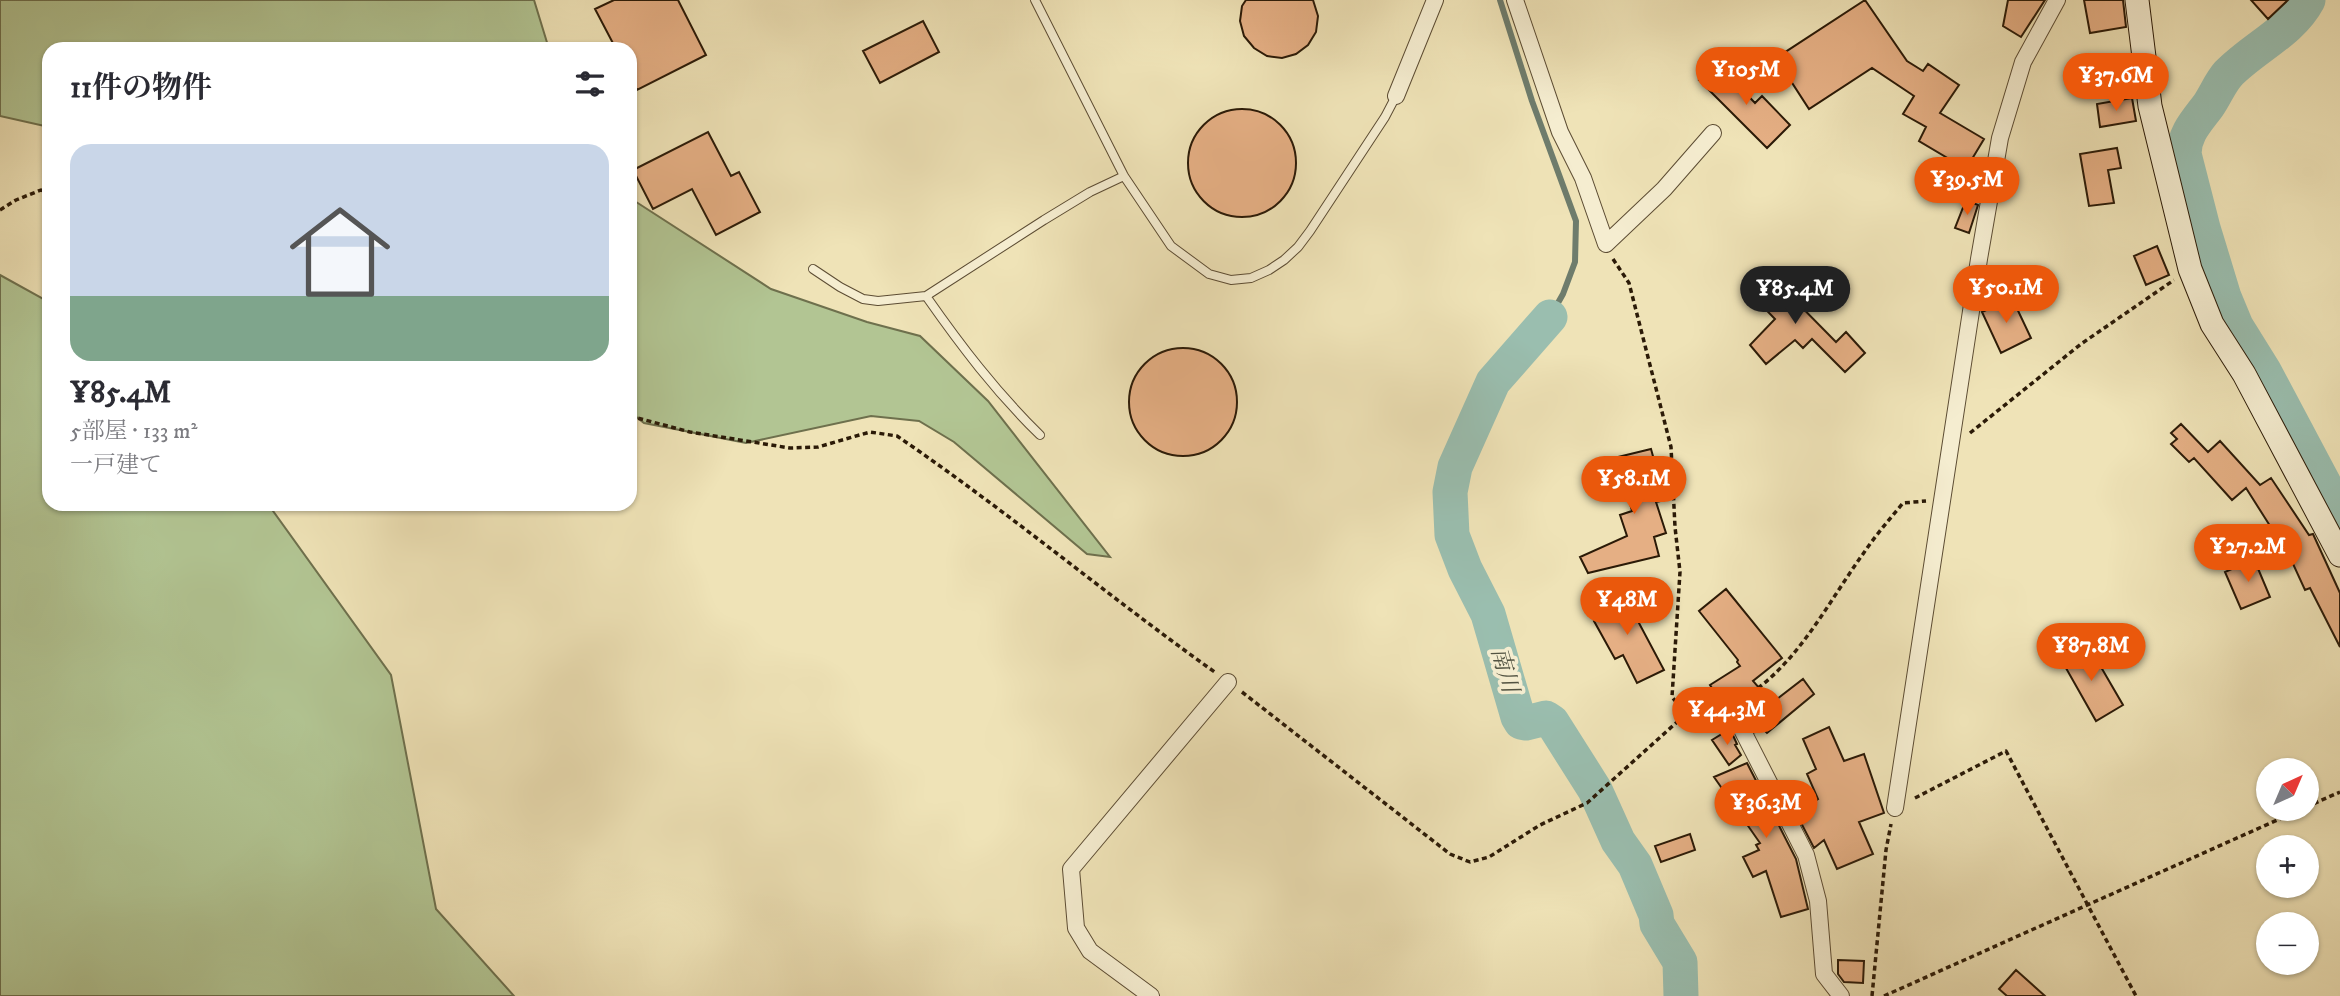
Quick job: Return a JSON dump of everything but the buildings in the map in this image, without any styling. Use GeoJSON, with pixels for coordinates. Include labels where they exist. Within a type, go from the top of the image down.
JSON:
{"type":"FeatureCollection","features":[{"type":"Feature","properties":{"kind":"street"},"geometry":{"type":"LineString","coordinates":[[1396,96],[1435,0]]}},
{"type":"Feature","properties":{"kind":"street"},"geometry":{"type":"LineString","coordinates":[[1515,0],[1560,132],[1583,178],[1606,244],[1664,189],[1713,133]]}},
{"type":"Feature","properties":{"kind":"street"},"geometry":{"type":"LineString","coordinates":[[1895,808],[2000,138],[2023,62],[2057,0]]}},
{"type":"Feature","properties":{"kind":"street"},"geometry":{"type":"LineString","coordinates":[[2137,0],[2150,106],[2190,269],[2212,324],[2244,374],[2340,555]]}},
{"type":"Feature","properties":{"kind":"street"},"geometry":{"type":"LineString","coordinates":[[1151,996],[1090,951],[1076,928],[1071,869],[1228,682]]}},
{"type":"Feature","properties":{"kind":"street"},"geometry":{"type":"LineString","coordinates":[[1730,706],[1806,855],[1818,901],[1824,974],[1841,996]]}},
{"type":"Feature","properties":{"kind":"lane"},"geometry":{"type":"LineString","coordinates":[[1035,0],[1124,176],[1171,246],[1209,274],[1231,280],[1251,278],[1269,270],[1298,247],[1385,117],[1396,96]]}},
{"type":"Feature","properties":{"kind":"lane"},"geometry":{"type":"LineString","coordinates":[[813,269],[863,299],[878,301],[926,296],[1090,192],[1124,176]]}},
{"type":"Feature","properties":{"kind":"lane"},"geometry":{"type":"LineString","coordinates":[[926,296],[968,357],[1006,402],[1040,435]]}},
{"type":"Feature","properties":{"kind":"path"},"geometry":{"type":"LineString","coordinates":[[0,210],[16,200],[42,190]]}},
{"type":"Feature","properties":{"kind":"path"},"geometry":{"type":"LineString","coordinates":[[1606,244],[1617,268],[1629,283],[1671,447],[1680,572],[1672,697],[1686,714],[1708,716],[1748,696],[1777,673],[1903,503],[1942,499]]}},
{"type":"Feature","properties":{"kind":"path"},"geometry":{"type":"LineString","coordinates":[[1950,449],[2081,344],[2190,269]]}},
{"type":"Feature","properties":{"kind":"path"},"geometry":{"type":"LineString","coordinates":[[637,418],[690,432],[790,448],[818,447],[870,432],[897,436],[1096,582],[1137,617],[1228,682],[1451,854],[1470,862],[1489,857],[1540,825],[1587,803],[1686,714]]}},
{"type":"Feature","properties":{"kind":"path"},"geometry":{"type":"LineString","coordinates":[[1872,996],[1886,850],[1895,808],[2006,751],[2136,996]]}},
{"type":"Feature","properties":{"kind":"path"},"geometry":{"type":"LineString","coordinates":[[2319,802],[2340,792]]}},
{"type":"Feature","properties":{"kind":"path"},"geometry":{"type":"LineString","coordinates":[[1884,996],[2276,821]]}},
{"type":"Feature","properties":{"kind":"green space"},"geometry":{"type":"Polygon","coordinates":[[[0,0],[534,0],[547,42],[42,42],[42,125],[0,116],[0,0]]]}},
{"type":"Feature","properties":{"kind":"green space"},"geometry":{"type":"Polygon","coordinates":[[[637,203],[771,289],[867,322],[920,336],[988,401],[1110,557],[1087,554],[954,442],[919,421],[871,416],[746,443],[644,423],[637,418],[637,203]]]}},
{"type":"Feature","properties":{"kind":"green space"},"geometry":{"type":"Polygon","coordinates":[[[0,275],[42,298],[42,511],[273,511],[391,675],[436,909],[514,996],[0,996],[0,275]]]}},
{"type":"Feature","properties":{"kind":"waterway"},"geometry":{"type":"LineString","coordinates":[[1500,0],[1532,101],[1576,221],[1575,262],[1563,294],[1550,317]]}},
{"type":"Feature","properties":{"kind":"waterway"},"geometry":{"type":"LineString","coordinates":[[2308,0],[2282,31],[2225,78],[2192,128],[2186,140],[2184,154],[2203,228],[2224,297],[2236,326],[2264,371],[2340,514]]}},
{"type":"Feature","properties":{"kind":"waterway","name":"南川"},"geometry":{"type":"LineString","coordinates":[[1550,317],[1493,382],[1455,467],[1450,492],[1452,535],[1465,569],[1488,614],[1518,717],[1521,722],[1526,723],[1546,718],[1552,722],[1595,790],[1618,841],[1635,865],[1656,915],[1657,924],[1680,962],[1681,996]]}}]}
